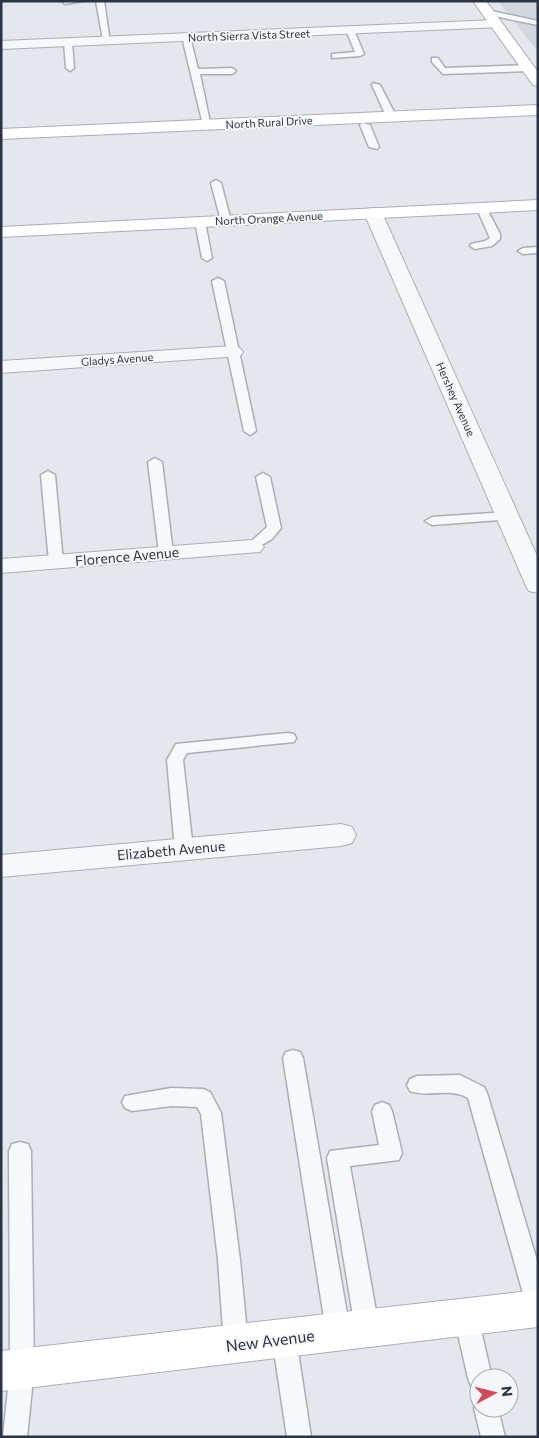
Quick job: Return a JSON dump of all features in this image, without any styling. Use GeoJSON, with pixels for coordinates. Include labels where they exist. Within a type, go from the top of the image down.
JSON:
{"type":"FeatureCollection","features":[{"type":"Feature","properties":{"kind":"street"},"geometry":{"type":"LineString","coordinates":[[483,7],[538,82]]}},
{"type":"Feature","properties":{"kind":"street","name":"North Sierra Vista Street"},"geometry":{"type":"LineString","coordinates":[[1,45],[496,24]]}},
{"type":"Feature","properties":{"kind":"street","name":"North Rural Drive"},"geometry":{"type":"LineString","coordinates":[[1,134],[208,125],[363,121],[391,116],[538,110]]}},
{"type":"Feature","properties":{"kind":"street","name":"North Orange Avenue"},"geometry":{"type":"LineString","coordinates":[[1,232],[538,205]]}},
{"type":"Feature","properties":{"kind":"street","name":"Hershey Avenue"},"geometry":{"type":"LineString","coordinates":[[373,213],[538,586]]}},
{"type":"Feature","properties":{"kind":"street","name":"Gladys Avenue"},"geometry":{"type":"LineString","coordinates":[[1,366],[233,352]]}},
{"type":"Feature","properties":{"kind":"street","name":"Florence Avenue"},"geometry":{"type":"LineString","coordinates":[[1,566],[252,546]]}},
{"type":"Feature","properties":{"kind":"street","name":"Elizabeth Avenue"},"geometry":{"type":"LineString","coordinates":[[1,866],[341,835]]}},
{"type":"Feature","properties":{"kind":"street","name":"New Avenue"},"geometry":{"type":"LineString","coordinates":[[12,1370],[466,1317],[538,1306]]}},
{"type":"Feature","properties":{"kind":"lane"},"geometry":{"type":"LineString","coordinates":[[65,2],[78,1]]}},
{"type":"Feature","properties":{"kind":"lane"},"geometry":{"type":"LineString","coordinates":[[100,1],[107,40]]}},
{"type":"Feature","properties":{"kind":"lane"},"geometry":{"type":"LineString","coordinates":[[483,7],[538,23]]}},
{"type":"Feature","properties":{"kind":"lane"},"geometry":{"type":"LineString","coordinates":[[335,56],[360,54],[350,30]]}},
{"type":"Feature","properties":{"kind":"lane"},"geometry":{"type":"LineString","coordinates":[[186,37],[208,125]]}},
{"type":"Feature","properties":{"kind":"lane"},"geometry":{"type":"LineString","coordinates":[[68,42],[70,68]]}},
{"type":"Feature","properties":{"kind":"lane"},"geometry":{"type":"LineString","coordinates":[[435,60],[444,71],[528,68]]}},
{"type":"Feature","properties":{"kind":"lane"},"geometry":{"type":"LineString","coordinates":[[195,72],[232,71]]}},
{"type":"Feature","properties":{"kind":"lane"},"geometry":{"type":"LineString","coordinates":[[376,85],[391,116]]}},
{"type":"Feature","properties":{"kind":"lane"},"geometry":{"type":"LineString","coordinates":[[363,121],[374,147]]}},
{"type":"Feature","properties":{"kind":"lane"},"geometry":{"type":"LineString","coordinates":[[216,183],[226,220]]}},
{"type":"Feature","properties":{"kind":"lane"},"geometry":{"type":"LineString","coordinates":[[475,246],[488,244],[495,239],[495,234],[481,207]]}},
{"type":"Feature","properties":{"kind":"lane"},"geometry":{"type":"LineString","coordinates":[[200,222],[207,258]]}},
{"type":"Feature","properties":{"kind":"lane"},"geometry":{"type":"LineString","coordinates":[[523,251],[538,250]]}},
{"type":"Feature","properties":{"kind":"lane"},"geometry":{"type":"LineString","coordinates":[[218,281],[250,431]]}},
{"type":"Feature","properties":{"kind":"lane"},"geometry":{"type":"LineString","coordinates":[[155,462],[166,553]]}},
{"type":"Feature","properties":{"kind":"lane"},"geometry":{"type":"LineString","coordinates":[[48,475],[56,562]]}},
{"type":"Feature","properties":{"kind":"lane"},"geometry":{"type":"LineString","coordinates":[[252,546],[268,536],[274,528],[263,477]]}},
{"type":"Feature","properties":{"kind":"lane"},"geometry":{"type":"LineString","coordinates":[[432,521],[507,516]]}},
{"type":"Feature","properties":{"kind":"lane"},"geometry":{"type":"LineString","coordinates":[[184,849],[175,760],[182,748],[288,738]]}},
{"type":"Feature","properties":{"kind":"lane"},"geometry":{"type":"LineString","coordinates":[[293,1058],[352,1330]]}},
{"type":"Feature","properties":{"kind":"lane"},"geometry":{"type":"LineString","coordinates":[[417,1084],[460,1084],[477,1092],[538,1306]]}},
{"type":"Feature","properties":{"kind":"lane"},"geometry":{"type":"LineString","coordinates":[[132,1102],[170,1097],[203,1098],[211,1113],[229,1260],[236,1344]]}},
{"type":"Feature","properties":{"kind":"lane"},"geometry":{"type":"LineString","coordinates":[[352,1330],[338,1158],[391,1153],[382,1111]]}},
{"type":"Feature","properties":{"kind":"lane"},"geometry":{"type":"LineString","coordinates":[[15,1437],[12,1370],[20,1151]]}},
{"type":"Feature","properties":{"kind":"lane"},"geometry":{"type":"LineString","coordinates":[[466,1317],[478,1368]]}},
{"type":"Feature","properties":{"kind":"lane"},"geometry":{"type":"LineString","coordinates":[[284,1338],[299,1437]]}},
{"type":"Feature","properties":{"kind":"lane"},"geometry":{"type":"LineString","coordinates":[[488,1418],[493,1437]]}},
{"type":"Feature","properties":{"kind":"shaded area"},"geometry":{"type":"Polygon","coordinates":[[[498,1],[538,1],[538,52],[498,1]]]}}]}
